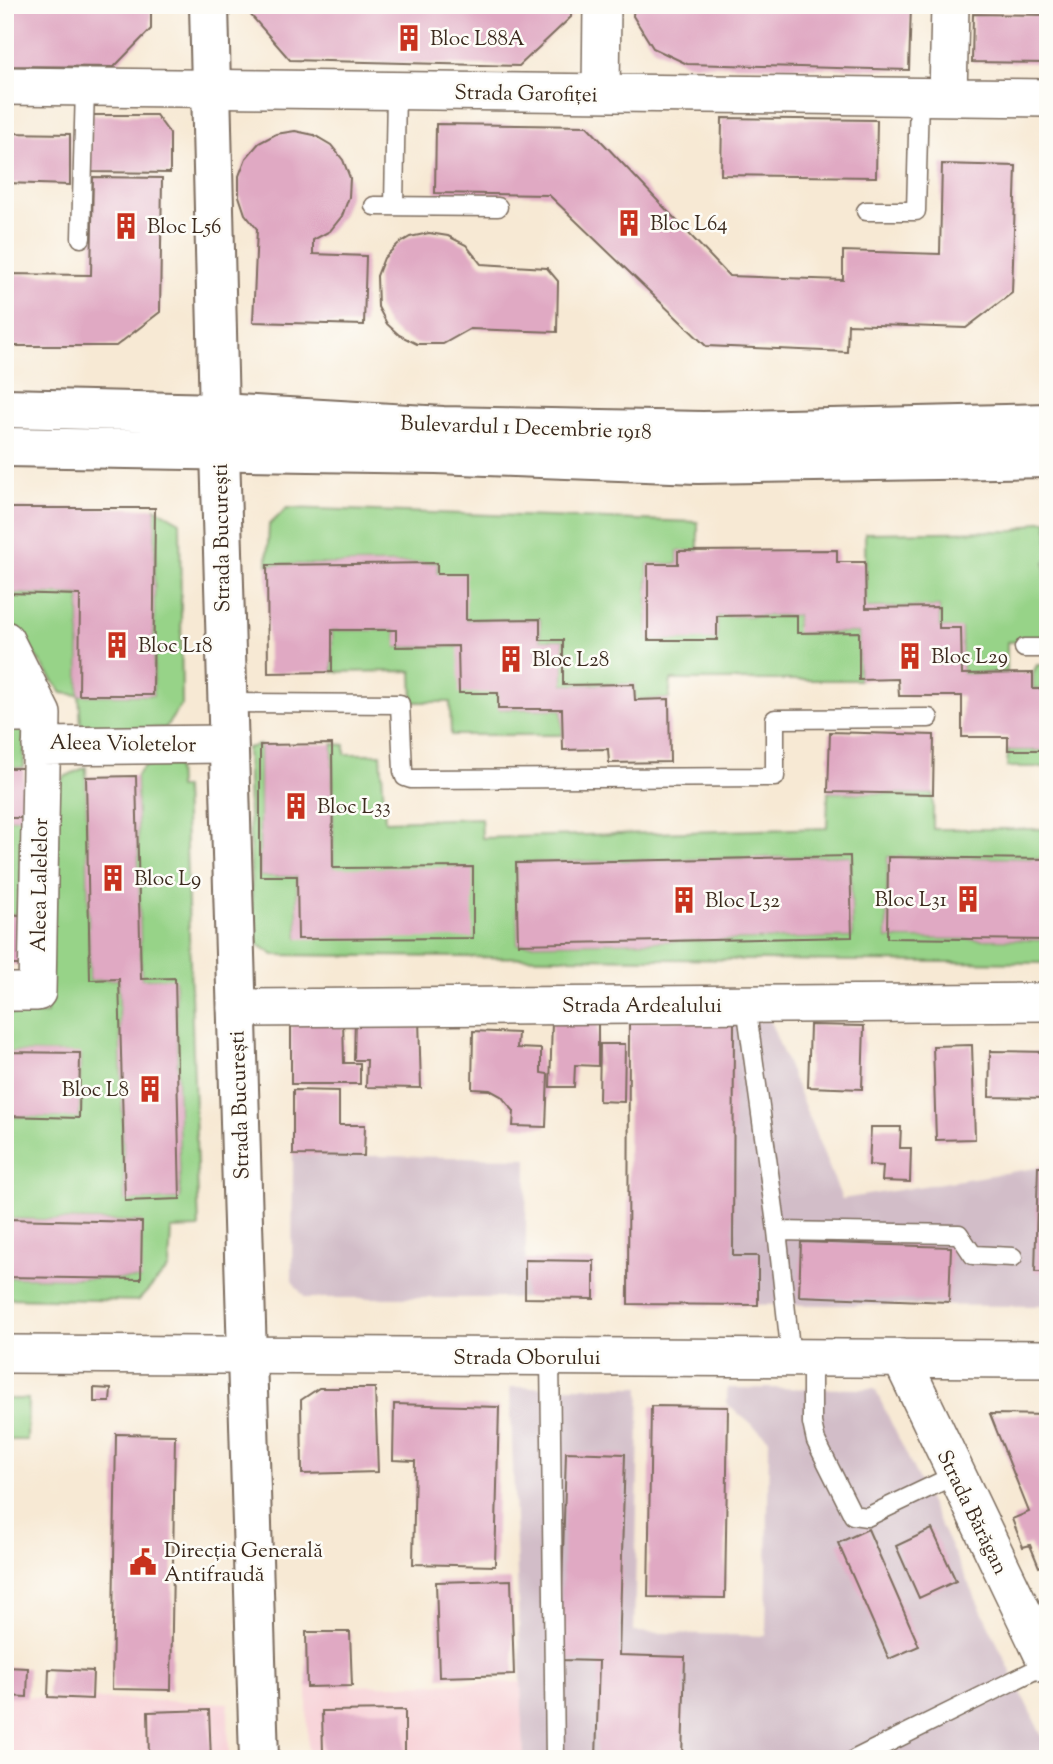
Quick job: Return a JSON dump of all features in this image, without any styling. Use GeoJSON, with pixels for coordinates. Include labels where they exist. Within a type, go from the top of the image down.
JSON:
{"type":"FeatureCollection","features":[{"type":"Feature","properties":{"kind":"main road"},"geometry":{"type":"LineString","coordinates":[[209,5],[219,414]]}},
{"type":"Feature","properties":{"kind":"main road","name":"Bulevardul 1 Decembrie 1918"},"geometry":{"type":"LineString","coordinates":[[5,408],[219,414],[443,426],[702,431],[1048,422]]}},
{"type":"Feature","properties":{"kind":"main road","name":"Bulevardul 1 Decembrie 1918"},"geometry":{"type":"LineString","coordinates":[[5,447],[436,454],[698,464],[1048,458]]}},
{"type":"Feature","properties":{"kind":"main road","name":"Strada București"},"geometry":{"type":"LineString","coordinates":[[220,451],[260,1759]]}},
{"type":"Feature","properties":{"kind":"street"},"geometry":{"type":"LineString","coordinates":[[601,93],[602,5]]}},
{"type":"Feature","properties":{"kind":"street"},"geometry":{"type":"LineString","coordinates":[[934,97],[950,5]]}},
{"type":"Feature","properties":{"kind":"street","name":"Strada Garofiței"},"geometry":{"type":"LineString","coordinates":[[5,86],[1048,98]]}},
{"type":"Feature","properties":{"kind":"street"},"geometry":{"type":"LineString","coordinates":[[10,669],[41,730]]}},
{"type":"Feature","properties":{"kind":"street","name":"Aleea Violetelor"},"geometry":{"type":"LineString","coordinates":[[5,713],[41,730],[227,744]]}},
{"type":"Feature","properties":{"kind":"street","name":"Aleea Lalelelor"},"geometry":{"type":"LineString","coordinates":[[5,992],[37,992],[41,730]]}},
{"type":"Feature","properties":{"kind":"street","name":"Strada Ardealului"},"geometry":{"type":"LineString","coordinates":[[236,1008],[1048,1002]]}},
{"type":"Feature","properties":{"kind":"street","name":"Strada Oborului"},"geometry":{"type":"LineString","coordinates":[[5,1354],[1048,1359]]}},
{"type":"Feature","properties":{"kind":"street","name":"Strada Bărăgan"},"geometry":{"type":"LineString","coordinates":[[901,1358],[1047,1665]]}},
{"type":"Feature","properties":{"kind":"lane"},"geometry":{"type":"LineString","coordinates":[[81,239],[85,87]]}},
{"type":"Feature","properties":{"kind":"lane"},"geometry":{"type":"LineString","coordinates":[[394,206],[396,91]]}},
{"type":"Feature","properties":{"kind":"lane"},"geometry":{"type":"LineString","coordinates":[[866,211],[916,211],[934,97]]}},
{"type":"Feature","properties":{"kind":"lane"},"geometry":{"type":"LineString","coordinates":[[374,206],[498,207]]}},
{"type":"Feature","properties":{"kind":"lane"},"geometry":{"type":"LineString","coordinates":[[1024,648],[1048,648]]}},
{"type":"Feature","properties":{"kind":"lane"},"geometry":{"type":"LineString","coordinates":[[226,702],[400,704],[402,771],[411,779],[775,777],[775,719],[929,718]]}},
{"type":"Feature","properties":{"kind":"lane"},"geometry":{"type":"LineString","coordinates":[[746,1004],[778,1231],[816,1441],[853,1516],[867,1517],[955,1475]]}},
{"type":"Feature","properties":{"kind":"lane"},"geometry":{"type":"LineString","coordinates":[[778,1231],[959,1234],[973,1255],[1013,1257]]}},
{"type":"Feature","properties":{"kind":"lane"},"geometry":{"type":"LineString","coordinates":[[550,1357],[555,1759]]}},
{"type":"Feature","properties":{"kind":"lane"},"geometry":{"type":"LineString","coordinates":[[855,1759],[1047,1665]]}},
{"type":"Feature","properties":{"kind":"shaded area"},"geometry":{"type":"Polygon","coordinates":[[[629,1020],[770,1021],[842,1199],[1048,1166],[1048,1306],[628,1304],[629,1020]]]}},
{"type":"Feature","properties":{"kind":"shaded area"},"geometry":{"type":"Polygon","coordinates":[[[293,1155],[527,1158],[525,1298],[305,1298],[292,1281],[293,1155]]]}},
{"type":"Feature","properties":{"kind":"shaded area"},"geometry":{"type":"Polygon","coordinates":[[[510,1387],[640,1387],[634,1632],[766,1636],[769,1439],[727,1404],[727,1388],[875,1389],[1048,1749],[1048,1759],[524,1759],[510,1387]]]}},
{"type":"Feature","properties":{"kind":"shaded area"},"geometry":{"type":"Polygon","coordinates":[[[522,1682],[524,1759],[308,1759],[307,1687],[522,1682]]]}},
{"type":"Feature","properties":{"kind":"shaded area"},"geometry":{"type":"Polygon","coordinates":[[[5,1696],[228,1703],[229,1759],[5,1759],[5,1696]]]}},
{"type":"Feature","properties":{"kind":"green space"},"geometry":{"type":"Polygon","coordinates":[[[155,508],[180,522],[182,704],[165,728],[81,727],[79,695],[153,695],[155,508]]]}},
{"type":"Feature","properties":{"kind":"green space"},"geometry":{"type":"Polygon","coordinates":[[[287,508],[698,522],[698,551],[678,551],[678,564],[648,564],[648,640],[717,639],[717,616],[797,615],[797,633],[859,632],[859,680],[671,680],[669,699],[635,700],[634,684],[563,685],[563,640],[540,640],[540,619],[466,620],[437,574],[437,563],[267,565],[269,525],[287,508]]]}},
{"type":"Feature","properties":{"kind":"green space"},"geometry":{"type":"Polygon","coordinates":[[[1040,521],[1048,521],[1048,561],[1045,562],[1048,641],[1007,642],[1007,673],[962,674],[961,629],[939,628],[939,607],[866,608],[865,533],[1015,531],[1040,521]]]}},
{"type":"Feature","properties":{"kind":"green space"},"geometry":{"type":"Polygon","coordinates":[[[5,593],[80,595],[79,695],[62,693],[13,624],[5,624],[5,593]]]}},
{"type":"Feature","properties":{"kind":"green space"},"geometry":{"type":"Polygon","coordinates":[[[332,630],[396,630],[397,647],[458,646],[498,693],[499,709],[562,709],[563,735],[451,735],[450,702],[413,702],[412,671],[332,672],[332,630]]]}},
{"type":"Feature","properties":{"kind":"green space"},"geometry":{"type":"Polygon","coordinates":[[[1037,665],[1048,665],[1048,689],[1033,689],[1033,673],[1037,665]]]}},
{"type":"Feature","properties":{"kind":"green space"},"geometry":{"type":"Polygon","coordinates":[[[5,728],[24,728],[24,768],[5,768],[5,728]]]}},
{"type":"Feature","properties":{"kind":"green space"},"geometry":{"type":"Polygon","coordinates":[[[332,744],[345,745],[345,754],[381,754],[385,821],[481,818],[482,838],[827,828],[828,792],[933,794],[933,829],[1048,829],[1048,859],[888,857],[887,938],[1048,940],[1048,963],[274,955],[253,941],[247,748],[260,745],[260,876],[297,876],[298,939],[333,868],[332,744]],[[850,856],[517,863],[518,944],[852,937],[850,856]]]}},
{"type":"Feature","properties":{"kind":"green space"},"geometry":{"type":"Polygon","coordinates":[[[1008,750],[1048,750],[1048,767],[1007,767],[1008,750]]]}},
{"type":"Feature","properties":{"kind":"green space"},"geometry":{"type":"Polygon","coordinates":[[[177,765],[178,788],[184,788],[199,1228],[171,1229],[169,1268],[138,1301],[5,1298],[5,1277],[140,1279],[141,1222],[5,1219],[5,1116],[79,1117],[80,1054],[5,1052],[5,1014],[47,1014],[52,795],[64,777],[86,767],[90,980],[119,979],[125,1200],[180,1199],[175,979],[141,979],[136,776],[144,766],[177,765]]]}},
{"type":"Feature","properties":{"kind":"green space"},"geometry":{"type":"Polygon","coordinates":[[[5,818],[22,818],[20,915],[5,914],[5,818]]]}},
{"type":"Feature","properties":{"kind":"green space"},"geometry":{"type":"Polygon","coordinates":[[[5,1399],[28,1399],[27,1440],[8,1440],[5,1399]]]}},
{"type":"Feature","properties":{"kind":"building"},"geometry":{"type":"Polygon","coordinates":[[[5,5],[151,5],[151,29],[114,67],[5,66],[5,5]]]}},
{"type":"Feature","properties":{"kind":"building","name":"Bloc L88A"},"geometry":{"type":"Polygon","coordinates":[[[242,5],[571,5],[571,17],[519,66],[290,60],[242,5]]]}},
{"type":"Feature","properties":{"kind":"building"},"geometry":{"type":"Polygon","coordinates":[[[634,5],[911,5],[909,70],[687,64],[653,48],[633,16],[634,5]]]}},
{"type":"Feature","properties":{"kind":"building"},"geometry":{"type":"Polygon","coordinates":[[[973,14],[1048,15],[1048,63],[972,62],[973,14]]]}},
{"type":"Feature","properties":{"kind":"building"},"geometry":{"type":"Polygon","coordinates":[[[91,115],[156,115],[170,134],[170,173],[90,172],[91,115]]]}},
{"type":"Feature","properties":{"kind":"building"},"geometry":{"type":"Polygon","coordinates":[[[722,118],[877,120],[876,177],[721,175],[722,118]]]}},
{"type":"Feature","properties":{"kind":"building","name":"Bloc L64"},"geometry":{"type":"Polygon","coordinates":[[[436,124],[587,126],[729,276],[843,280],[843,251],[940,254],[942,164],[1016,166],[1012,293],[966,328],[848,324],[847,352],[706,346],[549,195],[435,193],[436,124]]]}},
{"type":"Feature","properties":{"kind":"building"},"geometry":{"type":"Polygon","coordinates":[[[295,131],[314,135],[331,145],[343,160],[350,178],[349,197],[342,216],[330,231],[313,240],[313,254],[366,256],[364,325],[253,322],[257,229],[245,214],[239,196],[239,176],[246,158],[259,143],[276,134],[295,131]]]}},
{"type":"Feature","properties":{"kind":"building"},"geometry":{"type":"Polygon","coordinates":[[[5,133],[70,134],[70,185],[5,183],[5,133]]]}},
{"type":"Feature","properties":{"kind":"building","name":"Bloc L56"},"geometry":{"type":"Polygon","coordinates":[[[93,177],[162,178],[160,312],[116,346],[5,346],[5,274],[91,275],[93,177]]]}},
{"type":"Feature","properties":{"kind":"building"},"geometry":{"type":"Polygon","coordinates":[[[429,233],[448,236],[466,245],[481,264],[547,268],[558,281],[557,332],[470,329],[443,344],[417,344],[399,335],[387,324],[378,307],[377,276],[384,258],[398,244],[410,237],[429,233]]]}},
{"type":"Feature","properties":{"kind":"building","name":"Bloc L18"},"geometry":{"type":"Polygon","coordinates":[[[5,508],[155,508],[153,695],[79,695],[80,595],[5,593],[5,508]]]}},
{"type":"Feature","properties":{"kind":"building","name":"Bloc L29"},"geometry":{"type":"Polygon","coordinates":[[[837,550],[837,562],[865,562],[866,608],[939,607],[939,628],[961,628],[962,674],[1033,673],[1033,689],[1048,689],[1048,750],[1008,750],[1008,737],[962,737],[962,696],[899,696],[898,679],[859,680],[859,632],[797,633],[797,615],[717,616],[717,640],[648,640],[648,564],[678,564],[678,551],[837,550]]]}},
{"type":"Feature","properties":{"kind":"building","name":"Bloc L28"},"geometry":{"type":"Polygon","coordinates":[[[437,563],[437,574],[466,574],[466,620],[540,619],[540,640],[563,640],[563,685],[634,684],[635,700],[669,699],[670,762],[609,763],[608,749],[563,750],[562,709],[498,709],[498,693],[459,693],[458,646],[396,647],[396,630],[332,630],[332,672],[268,673],[267,565],[437,563]]]}},
{"type":"Feature","properties":{"kind":"building"},"geometry":{"type":"Polygon","coordinates":[[[830,732],[934,735],[933,794],[828,792],[830,732]]]}},
{"type":"Feature","properties":{"kind":"building","name":"Bloc L33"},"geometry":{"type":"Polygon","coordinates":[[[332,744],[333,868],[473,867],[473,938],[298,939],[297,876],[260,876],[260,745],[332,744]]]}},
{"type":"Feature","properties":{"kind":"building"},"geometry":{"type":"Polygon","coordinates":[[[5,768],[24,768],[22,818],[5,818],[5,768]]]}},
{"type":"Feature","properties":{"kind":"building"},"geometry":{"type":"Polygon","coordinates":[[[136,776],[141,979],[175,978],[180,1199],[125,1201],[119,979],[90,980],[86,777],[136,776]]]}},
{"type":"Feature","properties":{"kind":"building","name":"Bloc L32"},"geometry":{"type":"Polygon","coordinates":[[[850,856],[852,937],[518,944],[516,863],[850,856]]]}},
{"type":"Feature","properties":{"kind":"building","name":"Bloc L31"},"geometry":{"type":"Polygon","coordinates":[[[888,857],[1048,859],[1048,940],[887,938],[888,857]]]}},
{"type":"Feature","properties":{"kind":"building"},"geometry":{"type":"Polygon","coordinates":[[[5,914],[20,915],[19,965],[5,965],[5,914]]]}},
{"type":"Feature","properties":{"kind":"building"},"geometry":{"type":"Polygon","coordinates":[[[343,1018],[344,1063],[360,1063],[360,1084],[291,1084],[291,1025],[343,1018]]]}},
{"type":"Feature","properties":{"kind":"building"},"geometry":{"type":"Polygon","coordinates":[[[355,1018],[419,1019],[421,1088],[366,1087],[367,1060],[354,1060],[355,1018]]]}},
{"type":"Feature","properties":{"kind":"building"},"geometry":{"type":"Polygon","coordinates":[[[629,1020],[734,1021],[733,1256],[758,1256],[758,1305],[628,1304],[629,1020]]]}},
{"type":"Feature","properties":{"kind":"building"},"geometry":{"type":"Polygon","coordinates":[[[552,1021],[598,1022],[598,1066],[575,1065],[574,1087],[550,1087],[552,1021]]]}},
{"type":"Feature","properties":{"kind":"building"},"geometry":{"type":"Polygon","coordinates":[[[810,1025],[864,1026],[862,1089],[808,1087],[810,1025]]]}},
{"type":"Feature","properties":{"kind":"building"},"geometry":{"type":"Polygon","coordinates":[[[473,1031],[518,1033],[517,1048],[541,1049],[541,1073],[548,1074],[546,1127],[513,1126],[514,1111],[501,1096],[490,1090],[472,1089],[473,1031]]]}},
{"type":"Feature","properties":{"kind":"building"},"geometry":{"type":"Polygon","coordinates":[[[600,1044],[625,1044],[624,1102],[599,1101],[600,1044]]]}},
{"type":"Feature","properties":{"kind":"building"},"geometry":{"type":"Polygon","coordinates":[[[972,1045],[975,1139],[936,1140],[933,1046],[972,1045]]]}},
{"type":"Feature","properties":{"kind":"building"},"geometry":{"type":"Polygon","coordinates":[[[990,1051],[1048,1052],[1048,1098],[989,1097],[990,1051]]]}},
{"type":"Feature","properties":{"kind":"building"},"geometry":{"type":"Polygon","coordinates":[[[5,1052],[80,1053],[79,1118],[5,1116],[5,1052]]]}},
{"type":"Feature","properties":{"kind":"building"},"geometry":{"type":"Polygon","coordinates":[[[293,1090],[339,1091],[339,1125],[365,1125],[364,1156],[293,1155],[293,1090]]]}},
{"type":"Feature","properties":{"kind":"building"},"geometry":{"type":"Polygon","coordinates":[[[871,1127],[901,1127],[900,1148],[911,1148],[910,1182],[882,1181],[883,1166],[869,1165],[871,1127]]]}},
{"type":"Feature","properties":{"kind":"building"},"geometry":{"type":"Polygon","coordinates":[[[1038,1166],[1048,1166],[1048,1272],[1035,1272],[1038,1166]]]}},
{"type":"Feature","properties":{"kind":"building"},"geometry":{"type":"Polygon","coordinates":[[[5,1219],[142,1222],[141,1279],[5,1277],[5,1219]]]}},
{"type":"Feature","properties":{"kind":"building"},"geometry":{"type":"Polygon","coordinates":[[[801,1242],[951,1247],[949,1302],[799,1296],[801,1242]]]}},
{"type":"Feature","properties":{"kind":"building"},"geometry":{"type":"Polygon","coordinates":[[[525,1260],[594,1261],[594,1299],[525,1298],[525,1260]]]}},
{"type":"Feature","properties":{"kind":"building"},"geometry":{"type":"Polygon","coordinates":[[[94,1388],[111,1389],[110,1402],[94,1402],[94,1388]]]}},
{"type":"Feature","properties":{"kind":"building"},"geometry":{"type":"Polygon","coordinates":[[[319,1388],[375,1388],[378,1472],[302,1474],[301,1400],[319,1388]]]}},
{"type":"Feature","properties":{"kind":"building"},"geometry":{"type":"Polygon","coordinates":[[[394,1404],[499,1407],[495,1566],[413,1564],[415,1461],[393,1460],[394,1404]]]}},
{"type":"Feature","properties":{"kind":"building"},"geometry":{"type":"Polygon","coordinates":[[[651,1406],[728,1407],[725,1598],[648,1597],[651,1406]]]}},
{"type":"Feature","properties":{"kind":"building"},"geometry":{"type":"Polygon","coordinates":[[[990,1414],[1048,1415],[1048,1564],[1039,1567],[1030,1545],[1023,1547],[1012,1519],[1029,1512],[990,1414]]]}},
{"type":"Feature","properties":{"kind":"building","name":"Direcția Generală Antifraudă"},"geometry":{"type":"Polygon","coordinates":[[[116,1434],[175,1435],[171,1690],[112,1689],[116,1434]]]}},
{"type":"Feature","properties":{"kind":"building"},"geometry":{"type":"Polygon","coordinates":[[[566,1452],[625,1454],[619,1655],[685,1657],[682,1759],[596,1759],[599,1661],[560,1660],[566,1452]]]}},
{"type":"Feature","properties":{"kind":"building"},"geometry":{"type":"Polygon","coordinates":[[[868,1529],[919,1646],[889,1659],[838,1543],[868,1529]]]}},
{"type":"Feature","properties":{"kind":"building"},"geometry":{"type":"Polygon","coordinates":[[[932,1529],[956,1581],[919,1598],[896,1546],[932,1529]]]}},
{"type":"Feature","properties":{"kind":"building"},"geometry":{"type":"Polygon","coordinates":[[[511,1580],[514,1675],[439,1677],[436,1582],[511,1580]]]}},
{"type":"Feature","properties":{"kind":"building"},"geometry":{"type":"Polygon","coordinates":[[[306,1632],[350,1632],[352,1686],[307,1687],[306,1632]]]}},
{"type":"Feature","properties":{"kind":"building"},"geometry":{"type":"Polygon","coordinates":[[[5,1667],[28,1668],[27,1697],[5,1696],[5,1667]]]}},
{"type":"Feature","properties":{"kind":"building"},"geometry":{"type":"Polygon","coordinates":[[[49,1669],[93,1671],[92,1699],[48,1697],[49,1669]]]}},
{"type":"Feature","properties":{"kind":"building"},"geometry":{"type":"Polygon","coordinates":[[[209,1710],[211,1759],[149,1759],[148,1712],[209,1710]]]}},
{"type":"Feature","properties":{"kind":"building"},"geometry":{"type":"Polygon","coordinates":[[[405,1710],[405,1759],[308,1759],[308,1756],[323,1755],[322,1711],[405,1710]]]}},
{"type":"Feature","properties":{"kind":"place","name":"Bloc L88A"},"geometry":{"type":"Point","coordinates":[409,38]}},
{"type":"Feature","properties":{"kind":"place","name":"Bloc L64"},"geometry":{"type":"Point","coordinates":[629,223]}},
{"type":"Feature","properties":{"kind":"place","name":"Bloc L56"},"geometry":{"type":"Point","coordinates":[126,226]}},
{"type":"Feature","properties":{"kind":"place","name":"Bloc L18"},"geometry":{"type":"Point","coordinates":[117,645]}},
{"type":"Feature","properties":{"kind":"place","name":"Bloc L29"},"geometry":{"type":"Point","coordinates":[910,656]}},
{"type":"Feature","properties":{"kind":"place","name":"Bloc L28"},"geometry":{"type":"Point","coordinates":[511,659]}},
{"type":"Feature","properties":{"kind":"place","name":"Bloc L33"},"geometry":{"type":"Point","coordinates":[296,806]}},
{"type":"Feature","properties":{"kind":"place","name":"Bloc L9"},"geometry":{"type":"Point","coordinates":[113,878]}},
{"type":"Feature","properties":{"kind":"place","name":"Bloc L31"},"geometry":{"type":"Point","coordinates":[968,899]}},
{"type":"Feature","properties":{"kind":"place","name":"Bloc L32"},"geometry":{"type":"Point","coordinates":[684,900]}},
{"type":"Feature","properties":{"kind":"place","name":"Bloc L8"},"geometry":{"type":"Point","coordinates":[150,1089]}},
{"type":"Feature","properties":{"kind":"place","name":"Direcția Generală Antifraudă"},"geometry":{"type":"Point","coordinates":[143,1562]}}]}
